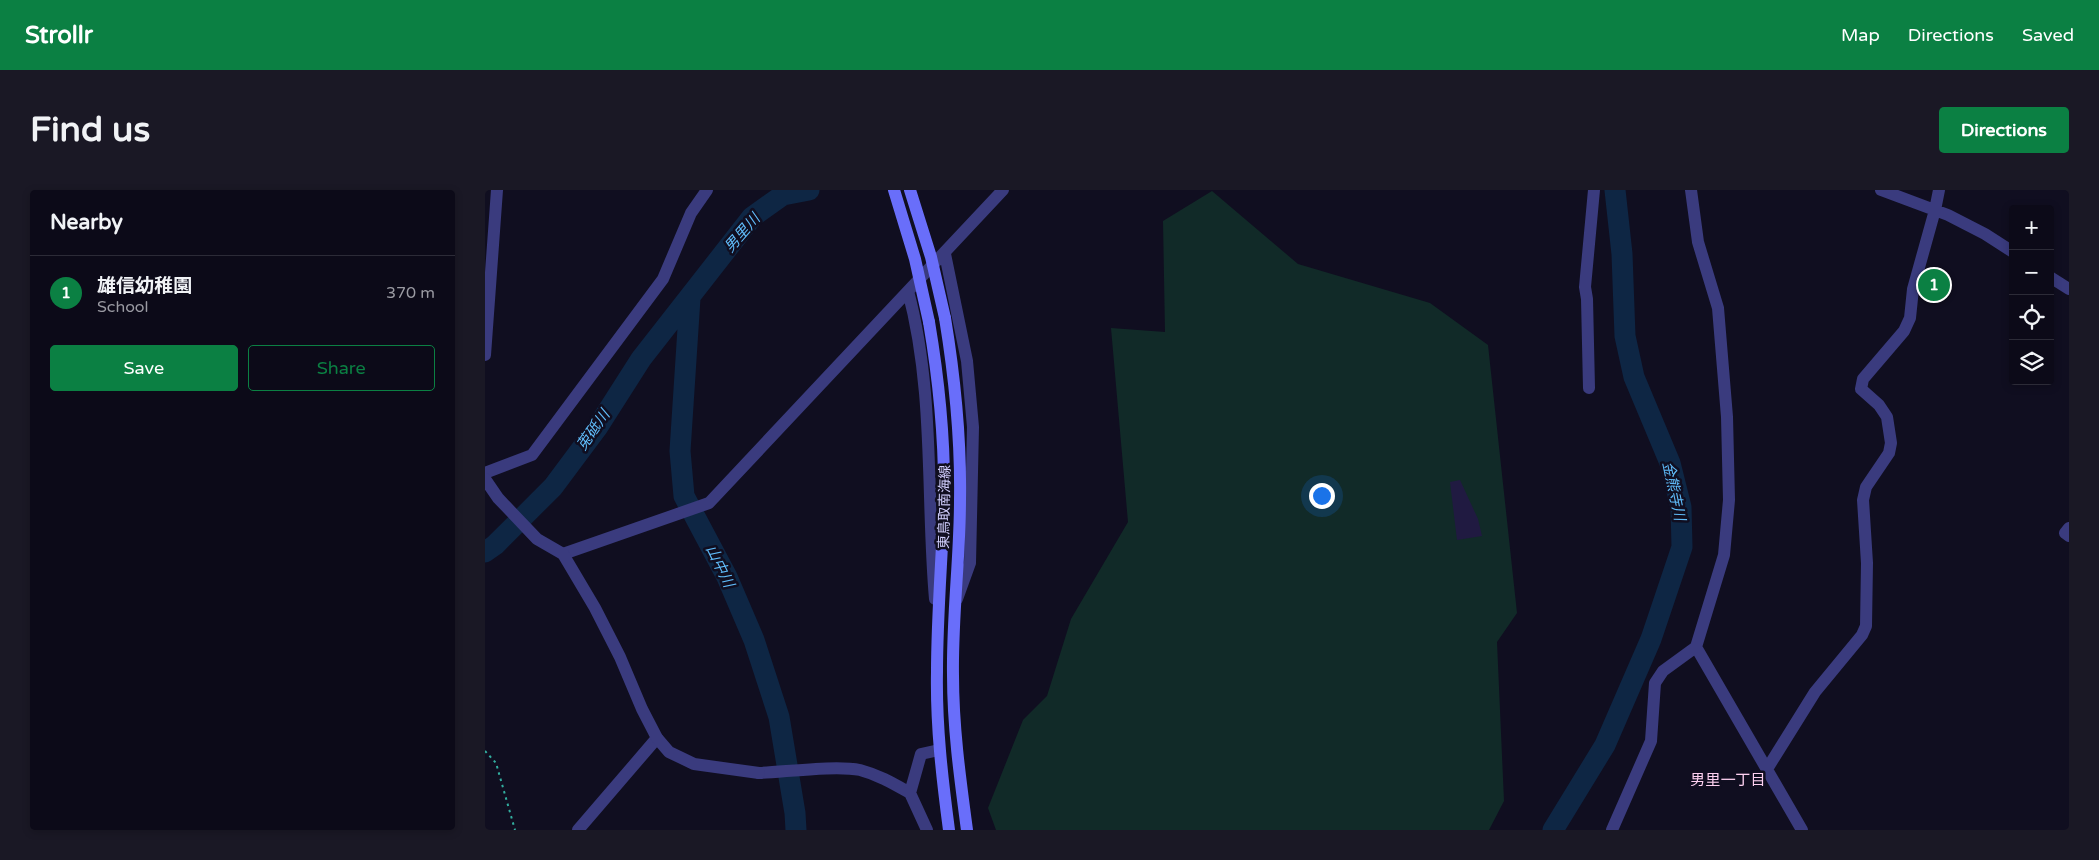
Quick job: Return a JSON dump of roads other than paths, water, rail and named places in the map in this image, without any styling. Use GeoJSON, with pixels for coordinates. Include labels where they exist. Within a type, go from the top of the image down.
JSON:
{"type":"FeatureCollection","features":[{"type":"Feature","properties":{"kind":"main road","name":"東鳥取南海線"},"geometry":{"type":"LineString","coordinates":[[894,190],[915,259],[929,322],[938,380],[943,436],[944,501],[937,619],[939,750],[949,830]]}},
{"type":"Feature","properties":{"kind":"main road","name":"東鳥取南海線"},"geometry":{"type":"LineString","coordinates":[[910,190],[931,257],[945,318],[955,378],[960,437],[960,501],[953,675],[957,749],[967,830]]}},
{"type":"Feature","properties":{"kind":"street"},"geometry":{"type":"LineString","coordinates":[[485,356],[497,190]]}},
{"type":"Feature","properties":{"kind":"street"},"geometry":{"type":"LineString","coordinates":[[485,473],[532,455],[663,279],[691,213],[707,190]]}},
{"type":"Feature","properties":{"kind":"street"},"geometry":{"type":"LineString","coordinates":[[563,554],[709,503],[945,254],[1003,190]]}},
{"type":"Feature","properties":{"kind":"street"},"geometry":{"type":"LineString","coordinates":[[1589,388],[1587,299],[1585,287],[1594,190]]}},
{"type":"Feature","properties":{"kind":"street"},"geometry":{"type":"LineString","coordinates":[[1613,830],[1651,741],[1655,683],[1663,671],[1696,647],[1724,554],[1729,500],[1727,417],[1719,308],[1698,242],[1691,190]]}},
{"type":"Feature","properties":{"kind":"street"},"geometry":{"type":"LineString","coordinates":[[1881,190],[1935,210],[1985,234],[2010,250]]}},
{"type":"Feature","properties":{"kind":"street"},"geometry":{"type":"LineString","coordinates":[[1767,769],[1815,692],[1862,635],[1866,626],[1867,563],[1863,500],[1866,487],[1889,453],[1891,443],[1887,416],[1879,405],[1861,389],[1863,379],[1904,331],[1910,318],[1913,290],[1939,190]]}},
{"type":"Feature","properties":{"kind":"street"},"geometry":{"type":"LineString","coordinates":[[945,254],[967,362],[973,427],[970,563],[956,601]]}},
{"type":"Feature","properties":{"kind":"street"},"geometry":{"type":"LineString","coordinates":[[2054,280],[2069,289]]}},
{"type":"Feature","properties":{"kind":"street"},"geometry":{"type":"LineString","coordinates":[[908,291],[925,385],[931,480],[931,558],[937,619]]}},
{"type":"Feature","properties":{"kind":"street"},"geometry":{"type":"LineString","coordinates":[[485,479],[498,498],[537,539],[563,554],[595,608],[620,657],[641,708],[657,738],[669,752],[694,764],[759,773],[830,769],[859,770],[886,779],[910,793],[927,830]]}},
{"type":"Feature","properties":{"kind":"street"},"geometry":{"type":"LineString","coordinates":[[2069,528],[2065,533],[2069,536]]}},
{"type":"Feature","properties":{"kind":"street"},"geometry":{"type":"LineString","coordinates":[[1696,647],[1802,830]]}},
{"type":"Feature","properties":{"kind":"street"},"geometry":{"type":"LineString","coordinates":[[578,830],[657,738]]}},
{"type":"Feature","properties":{"kind":"street"},"geometry":{"type":"LineString","coordinates":[[910,793],[921,754],[939,750]]}},
{"type":"Feature","properties":{"kind":"waterway","name":"莵砥川"},"geometry":{"type":"LineString","coordinates":[[485,552],[495,545],[553,487],[597,428],[641,359],[752,217],[783,195],[809,190]]}},
{"type":"Feature","properties":{"kind":"waterway","name":"金熊寺川"},"geometry":{"type":"LineString","coordinates":[[1553,830],[1605,745],[1651,639],[1682,547],[1681,507],[1670,463],[1634,377],[1625,336],[1622,254],[1615,190]]}},
{"type":"Feature","properties":{"kind":"waterway","name":"山中川"},"geometry":{"type":"LineString","coordinates":[[690,298],[680,451],[684,496],[727,577],[754,640],[779,717],[795,813],[796,830]]}},
{"type":"Feature","properties":{"kind":"place","name":"雄信幼稚園"},"geometry":{"type":"Point","coordinates":[1934,285]}},
{"type":"Feature","properties":{"kind":"district","name":"男里一丁目"},"geometry":{"type":"Point","coordinates":[1728,780]}},
{"type":"Feature","properties":{"kind":"water label","name":"男里川"},"geometry":{"type":"Point","coordinates":[742,233]}}]}
